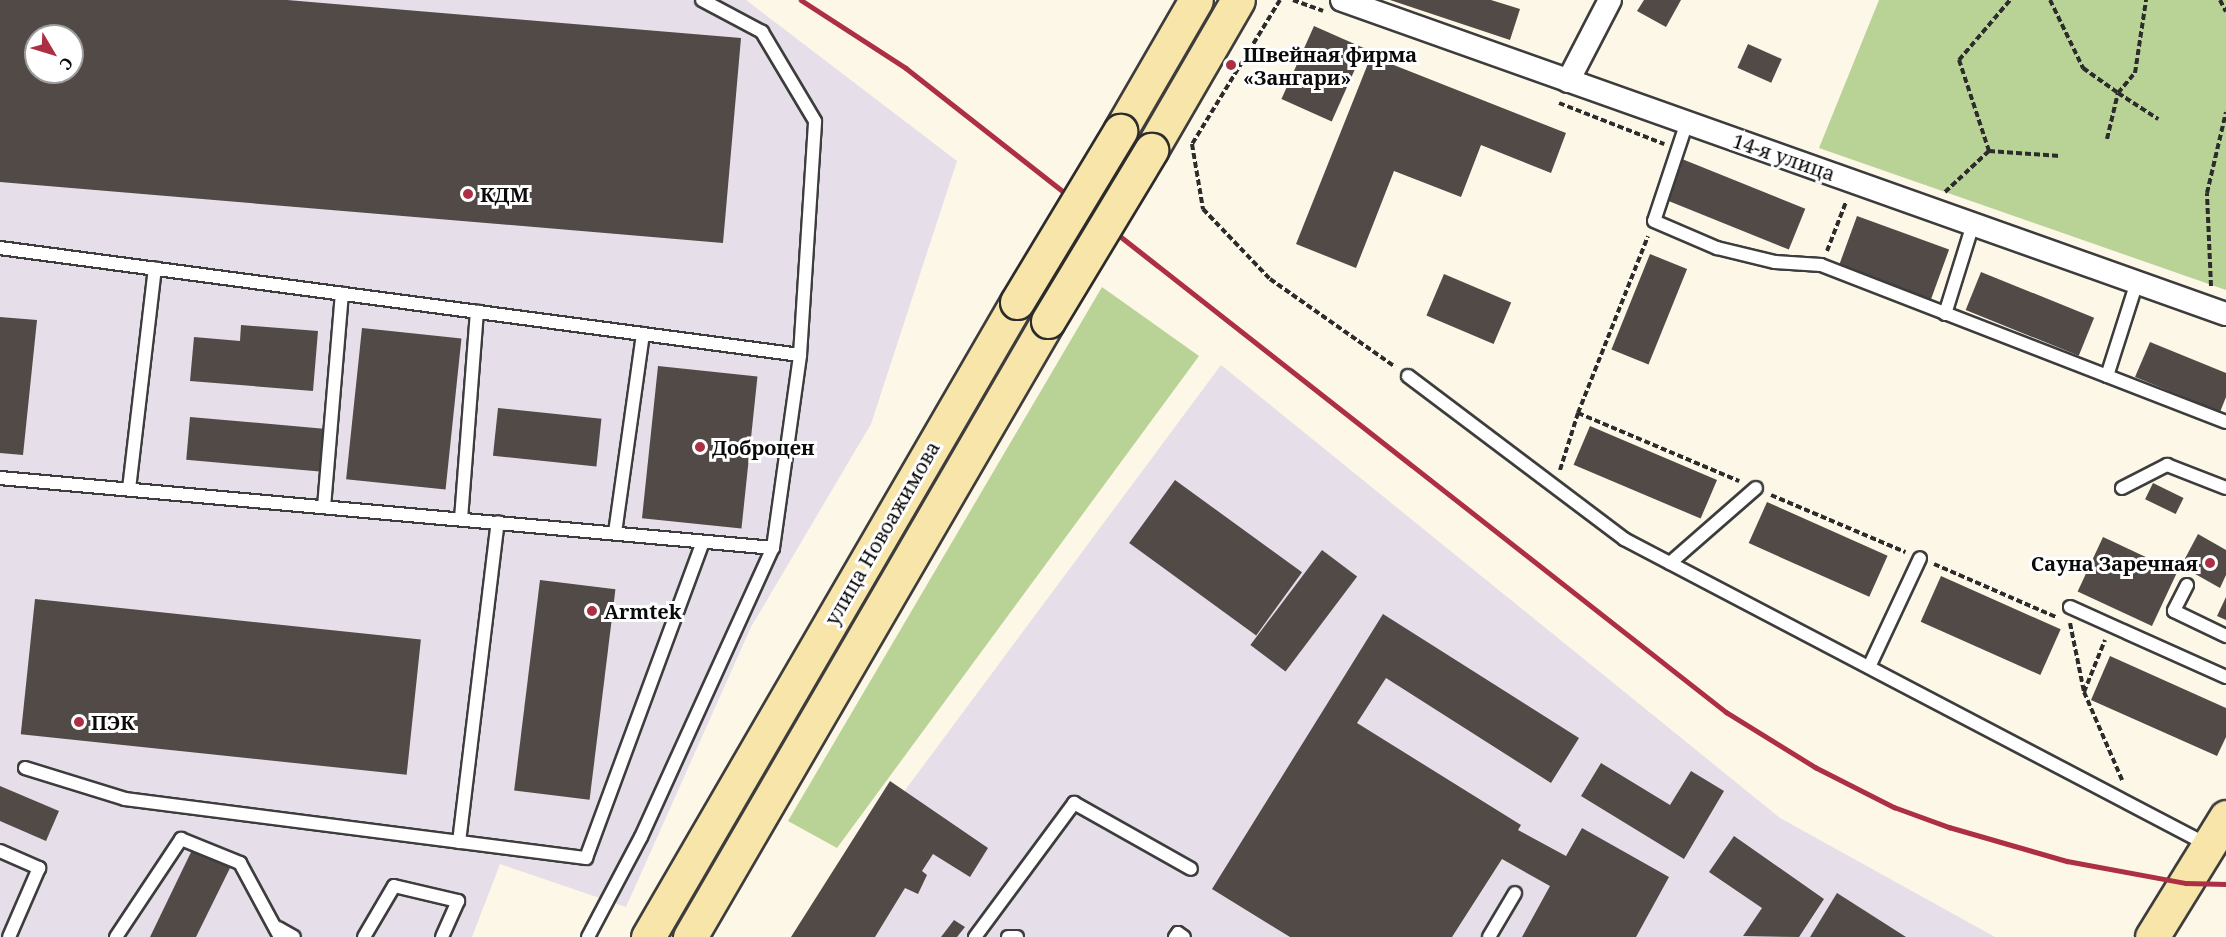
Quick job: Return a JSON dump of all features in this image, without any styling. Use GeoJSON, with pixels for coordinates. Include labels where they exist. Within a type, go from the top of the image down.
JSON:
{"type":"FeatureCollection","features":[{"type":"Feature","properties":{"kind":"main road","name":"улица Новоажимова"},"geometry":{"type":"LineString","coordinates":[[648,937],[1017,302],[1196,0]]}},
{"type":"Feature","properties":{"kind":"main road","name":"улица Новоажимова"},"geometry":{"type":"LineString","coordinates":[[690,937],[1048,321],[1238,0]]}},
{"type":"Feature","properties":{"kind":"main road"},"geometry":{"type":"LineString","coordinates":[[2152,937],[2226,817]]}},
{"type":"Feature","properties":{"kind":"street","name":"14-я улица"},"geometry":{"type":"LineString","coordinates":[[1342,0],[2226,314]]}},
{"type":"Feature","properties":{"kind":"street"},"geometry":{"type":"LineString","coordinates":[[1568,81],[1610,0]]}},
{"type":"Feature","properties":{"kind":"lane"},"geometry":{"type":"LineString","coordinates":[[588,937],[641,837],[773,548],[800,356],[815,121],[762,32],[702,0]]}},
{"type":"Feature","properties":{"kind":"lane"},"geometry":{"type":"LineString","coordinates":[[1687,122],[1654,221],[1717,248],[1775,262],[1821,266],[2226,422]]}},
{"type":"Feature","properties":{"kind":"lane"},"geometry":{"type":"LineString","coordinates":[[1945,314],[1973,224]]}},
{"type":"Feature","properties":{"kind":"lane"},"geometry":{"type":"LineString","coordinates":[[0,248],[800,356]]}},
{"type":"Feature","properties":{"kind":"lane"},"geometry":{"type":"LineString","coordinates":[[129,489],[155,269]]}},
{"type":"Feature","properties":{"kind":"lane"},"geometry":{"type":"LineString","coordinates":[[2107,376],[2137,282]]}},
{"type":"Feature","properties":{"kind":"lane"},"geometry":{"type":"LineString","coordinates":[[324,507],[342,294]]}},
{"type":"Feature","properties":{"kind":"lane"},"geometry":{"type":"LineString","coordinates":[[461,519],[477,312]]}},
{"type":"Feature","properties":{"kind":"lane"},"geometry":{"type":"LineString","coordinates":[[615,533],[643,334]]}},
{"type":"Feature","properties":{"kind":"lane"},"geometry":{"type":"LineString","coordinates":[[1408,376],[1624,539],[2209,846]]}},
{"type":"Feature","properties":{"kind":"lane"},"geometry":{"type":"LineString","coordinates":[[2122,488],[2167,465],[2226,488]]}},
{"type":"Feature","properties":{"kind":"lane"},"geometry":{"type":"LineString","coordinates":[[0,478],[773,548]]}},
{"type":"Feature","properties":{"kind":"lane"},"geometry":{"type":"LineString","coordinates":[[1670,563],[1756,488]]}},
{"type":"Feature","properties":{"kind":"lane"},"geometry":{"type":"LineString","coordinates":[[459,842],[498,522]]}},
{"type":"Feature","properties":{"kind":"lane"},"geometry":{"type":"LineString","coordinates":[[25,768],[125,799],[586,858],[703,542]]}},
{"type":"Feature","properties":{"kind":"lane"},"geometry":{"type":"LineString","coordinates":[[1869,667],[1920,558]]}},
{"type":"Feature","properties":{"kind":"lane"},"geometry":{"type":"LineString","coordinates":[[2187,585],[2174,611],[2226,636]]}},
{"type":"Feature","properties":{"kind":"lane"},"geometry":{"type":"LineString","coordinates":[[2070,607],[2226,677]]}},
{"type":"Feature","properties":{"kind":"lane"},"geometry":{"type":"LineString","coordinates":[[975,937],[1074,803],[1191,869]]}},
{"type":"Feature","properties":{"kind":"lane"},"geometry":{"type":"LineString","coordinates":[[116,937],[181,839],[240,863],[279,933],[294,937]]}},
{"type":"Feature","properties":{"kind":"lane"},"geometry":{"type":"LineString","coordinates":[[0,851],[39,868],[9,937]]}},
{"type":"Feature","properties":{"kind":"lane"},"geometry":{"type":"LineString","coordinates":[[364,937],[394,886],[458,901],[442,937]]}},
{"type":"Feature","properties":{"kind":"lane"},"geometry":{"type":"LineString","coordinates":[[1489,937],[1515,893]]}},
{"type":"Feature","properties":{"kind":"lane"},"geometry":{"type":"LineString","coordinates":[[1175,937],[1178,933],[1184,937]]}},
{"type":"Feature","properties":{"kind":"lane"},"geometry":{"type":"LineString","coordinates":[[1008,937],[1017,937]]}},
{"type":"Feature","properties":{"kind":"path"},"geometry":{"type":"LineString","coordinates":[[1280,0],[1192,144],[1203,209],[1270,279],[1408,376]]}},
{"type":"Feature","properties":{"kind":"path"},"geometry":{"type":"LineString","coordinates":[[1989,152],[1959,60],[2010,0]]}},
{"type":"Feature","properties":{"kind":"path"},"geometry":{"type":"LineString","coordinates":[[2050,0],[2083,68],[2158,119]]}},
{"type":"Feature","properties":{"kind":"path"},"geometry":{"type":"LineString","coordinates":[[2107,139],[2118,93],[2135,73],[2146,0]]}},
{"type":"Feature","properties":{"kind":"path"},"geometry":{"type":"LineString","coordinates":[[2220,0],[2226,12]]}},
{"type":"Feature","properties":{"kind":"path"},"geometry":{"type":"LineString","coordinates":[[2211,296],[2207,192],[2226,112]]}},
{"type":"Feature","properties":{"kind":"path"},"geometry":{"type":"LineString","coordinates":[[1937,200],[1989,152],[2060,156]]}},
{"type":"Feature","properties":{"kind":"path"},"geometry":{"type":"LineString","coordinates":[[1821,266],[1854,182]]}},
{"type":"Feature","properties":{"kind":"path"},"geometry":{"type":"LineString","coordinates":[[1555,487],[1578,412],[1654,221]]}},
{"type":"Feature","properties":{"kind":"path"},"geometry":{"type":"LineString","coordinates":[[2070,623],[2084,692],[2133,806]]}},
{"type":"Feature","properties":{"kind":"path"},"geometry":{"type":"LineString","coordinates":[[2084,692],[2106,639]]}},
{"type":"Feature","properties":{"kind":"shaded area"},"geometry":{"type":"Polygon","coordinates":[[[0,0],[746,0],[957,161],[871,424],[751,627],[626,907],[500,864],[472,937],[0,937],[0,0]]]}},
{"type":"Feature","properties":{"kind":"shaded area"},"geometry":{"type":"Polygon","coordinates":[[[1221,365],[1780,818],[1995,937],[796,937],[1221,365]]]}},
{"type":"Feature","properties":{"kind":"green space"},"geometry":{"type":"Polygon","coordinates":[[[1879,0],[2226,0],[2226,290],[1819,148],[1879,0]]]}},
{"type":"Feature","properties":{"kind":"green space"},"geometry":{"type":"Polygon","coordinates":[[[1102,287],[1199,356],[837,848],[788,821],[1102,287]]]}},
{"type":"Feature","properties":{"kind":"building"},"geometry":{"type":"Polygon","coordinates":[[[0,0],[287,0],[741,38],[723,243],[0,182],[0,0]]]}},
{"type":"Feature","properties":{"kind":"building"},"geometry":{"type":"Polygon","coordinates":[[[1390,0],[1491,0],[1520,9],[1510,40],[1390,0]]]}},
{"type":"Feature","properties":{"kind":"building"},"geometry":{"type":"Polygon","coordinates":[[[1644,0],[1681,0],[1666,27],[1637,11],[1644,0]]]}},
{"type":"Feature","properties":{"kind":"building"},"geometry":{"type":"Polygon","coordinates":[[[1314,26],[1364,48],[1332,121],[1281,99],[1314,26]]]}},
{"type":"Feature","properties":{"kind":"building"},"geometry":{"type":"Polygon","coordinates":[[[1748,44],[1782,59],[1771,83],[1737,68],[1748,44]]]}},
{"type":"Feature","properties":{"kind":"building"},"geometry":{"type":"Polygon","coordinates":[[[1371,56],[1566,133],[1551,173],[1481,145],[1461,197],[1394,171],[1356,268],[1296,244],[1371,56]]]}},
{"type":"Feature","properties":{"kind":"building"},"geometry":{"type":"Polygon","coordinates":[[[1682,159],[1805,209],[1789,250],[1666,200],[1682,159]]]}},
{"type":"Feature","properties":{"kind":"building"},"geometry":{"type":"Polygon","coordinates":[[[1857,216],[1949,250],[1930,301],[1838,268],[1857,216]]]}},
{"type":"Feature","properties":{"kind":"building"},"geometry":{"type":"Polygon","coordinates":[[[1650,254],[1687,269],[1649,364],[1611,349],[1650,254]]]}},
{"type":"Feature","properties":{"kind":"building"},"geometry":{"type":"Polygon","coordinates":[[[1981,272],[2094,318],[2079,356],[1966,310],[1981,272]]]}},
{"type":"Feature","properties":{"kind":"building"},"geometry":{"type":"Polygon","coordinates":[[[1444,274],[1511,303],[1494,344],[1426,315],[1444,274]]]}},
{"type":"Feature","properties":{"kind":"building"},"geometry":{"type":"Polygon","coordinates":[[[0,317],[37,320],[23,455],[0,453],[0,317]]]}},
{"type":"Feature","properties":{"kind":"building"},"geometry":{"type":"Polygon","coordinates":[[[241,325],[318,331],[313,391],[190,381],[194,337],[240,341],[241,325]]]}},
{"type":"Feature","properties":{"kind":"building"},"geometry":{"type":"Polygon","coordinates":[[[362,328],[461,338],[446,490],[346,479],[362,328]]]}},
{"type":"Feature","properties":{"kind":"building"},"geometry":{"type":"Polygon","coordinates":[[[2150,342],[2226,373],[2226,397],[2220,412],[2135,377],[2150,342]]]}},
{"type":"Feature","properties":{"kind":"building","name":"Доброцен"},"geometry":{"type":"Polygon","coordinates":[[[658,366],[757,376],[741,529],[642,518],[658,366]]]}},
{"type":"Feature","properties":{"kind":"building"},"geometry":{"type":"Polygon","coordinates":[[[498,408],[601,419],[596,467],[493,456],[498,408]]]}},
{"type":"Feature","properties":{"kind":"building"},"geometry":{"type":"Polygon","coordinates":[[[190,417],[323,429],[320,472],[186,460],[190,417]]]}},
{"type":"Feature","properties":{"kind":"building"},"geometry":{"type":"Polygon","coordinates":[[[1590,426],[1717,480],[1701,519],[1574,465],[1590,426]]]}},
{"type":"Feature","properties":{"kind":"building"},"geometry":{"type":"Polygon","coordinates":[[[1175,480],[1302,572],[1256,635],[1129,543],[1175,480]]]}},
{"type":"Feature","properties":{"kind":"building"},"geometry":{"type":"Polygon","coordinates":[[[2153,483],[2184,498],[2176,514],[2145,499],[2153,483]]]}},
{"type":"Feature","properties":{"kind":"building"},"geometry":{"type":"Polygon","coordinates":[[[1767,502],[1888,556],[1869,597],[1749,543],[1767,502]]]}},
{"type":"Feature","properties":{"kind":"building"},"geometry":{"type":"Polygon","coordinates":[[[2198,534],[2226,550],[2226,575],[2220,588],[2181,566],[2198,534]]]}},
{"type":"Feature","properties":{"kind":"building"},"geometry":{"type":"Polygon","coordinates":[[[2103,537],[2177,572],[2152,626],[2078,591],[2103,537]]]}},
{"type":"Feature","properties":{"kind":"building"},"geometry":{"type":"Polygon","coordinates":[[[1322,550],[1357,576],[1286,672],[1250,645],[1322,550]]]}},
{"type":"Feature","properties":{"kind":"building"},"geometry":{"type":"Polygon","coordinates":[[[1941,576],[2061,629],[2040,675],[1921,622],[1941,576]]]}},
{"type":"Feature","properties":{"kind":"building"},"geometry":{"type":"Polygon","coordinates":[[[540,580],[615,589],[590,800],[514,790],[540,580]]]}},
{"type":"Feature","properties":{"kind":"building"},"geometry":{"type":"Polygon","coordinates":[[[2226,597],[2226,620],[2217,616],[2226,597]]]}},
{"type":"Feature","properties":{"kind":"building"},"geometry":{"type":"Polygon","coordinates":[[[35,599],[421,640],[407,775],[21,734],[35,599]]]}},
{"type":"Feature","properties":{"kind":"building"},"geometry":{"type":"Polygon","coordinates":[[[1383,614],[1579,738],[1551,783],[1386,678],[1357,723],[1521,825],[1518,830],[1566,856],[1582,828],[1669,877],[1636,937],[1522,937],[1550,886],[1502,859],[1452,937],[1290,937],[1212,889],[1383,614]]]}},
{"type":"Feature","properties":{"kind":"building"},"geometry":{"type":"Polygon","coordinates":[[[2110,656],[2226,708],[2226,737],[2217,756],[2091,700],[2110,656]]]}},
{"type":"Feature","properties":{"kind":"building"},"geometry":{"type":"Polygon","coordinates":[[[1601,763],[1670,805],[1691,771],[1724,791],[1684,859],[1581,796],[1601,763]]]}},
{"type":"Feature","properties":{"kind":"building"},"geometry":{"type":"Polygon","coordinates":[[[890,781],[988,848],[970,877],[933,854],[922,871],[927,875],[918,894],[905,888],[875,937],[791,937],[890,781]]]}},
{"type":"Feature","properties":{"kind":"building"},"geometry":{"type":"Polygon","coordinates":[[[0,786],[59,811],[46,841],[0,821],[0,786]]]}},
{"type":"Feature","properties":{"kind":"building"},"geometry":{"type":"Polygon","coordinates":[[[1734,836],[1824,899],[1799,937],[1743,936],[1762,908],[1709,872],[1734,836]]]}},
{"type":"Feature","properties":{"kind":"building"},"geometry":{"type":"Polygon","coordinates":[[[193,848],[231,866],[196,937],[150,937],[193,848]]]}},
{"type":"Feature","properties":{"kind":"building"},"geometry":{"type":"Polygon","coordinates":[[[1837,893],[1906,937],[1810,937],[1837,893]]]}},
{"type":"Feature","properties":{"kind":"building"},"geometry":{"type":"Polygon","coordinates":[[[954,920],[965,927],[957,937],[941,937],[954,920]]]}},
{"type":"Feature","properties":{"kind":"railway"},"geometry":{"type":"LineString","coordinates":[[801,0],[906,68],[1726,712],[1815,767],[1894,807],[1949,827],[2067,861],[2186,883],[2226,884]]}},
{"type":"Feature","properties":{"kind":"place","name":"Швейная фирма «Зангари»"},"geometry":{"type":"Point","coordinates":[1231,65]}},
{"type":"Feature","properties":{"kind":"place","name":"КДМ"},"geometry":{"type":"Point","coordinates":[468,194]}},
{"type":"Feature","properties":{"kind":"place","name":"Доброцен"},"geometry":{"type":"Point","coordinates":[700,447]}},
{"type":"Feature","properties":{"kind":"place","name":"Сауна Заречная"},"geometry":{"type":"Point","coordinates":[2210,563]}},
{"type":"Feature","properties":{"kind":"place","name":"Armtek"},"geometry":{"type":"Point","coordinates":[592,611]}},
{"type":"Feature","properties":{"kind":"place","name":"ПЭК"},"geometry":{"type":"Point","coordinates":[79,722]}}]}
